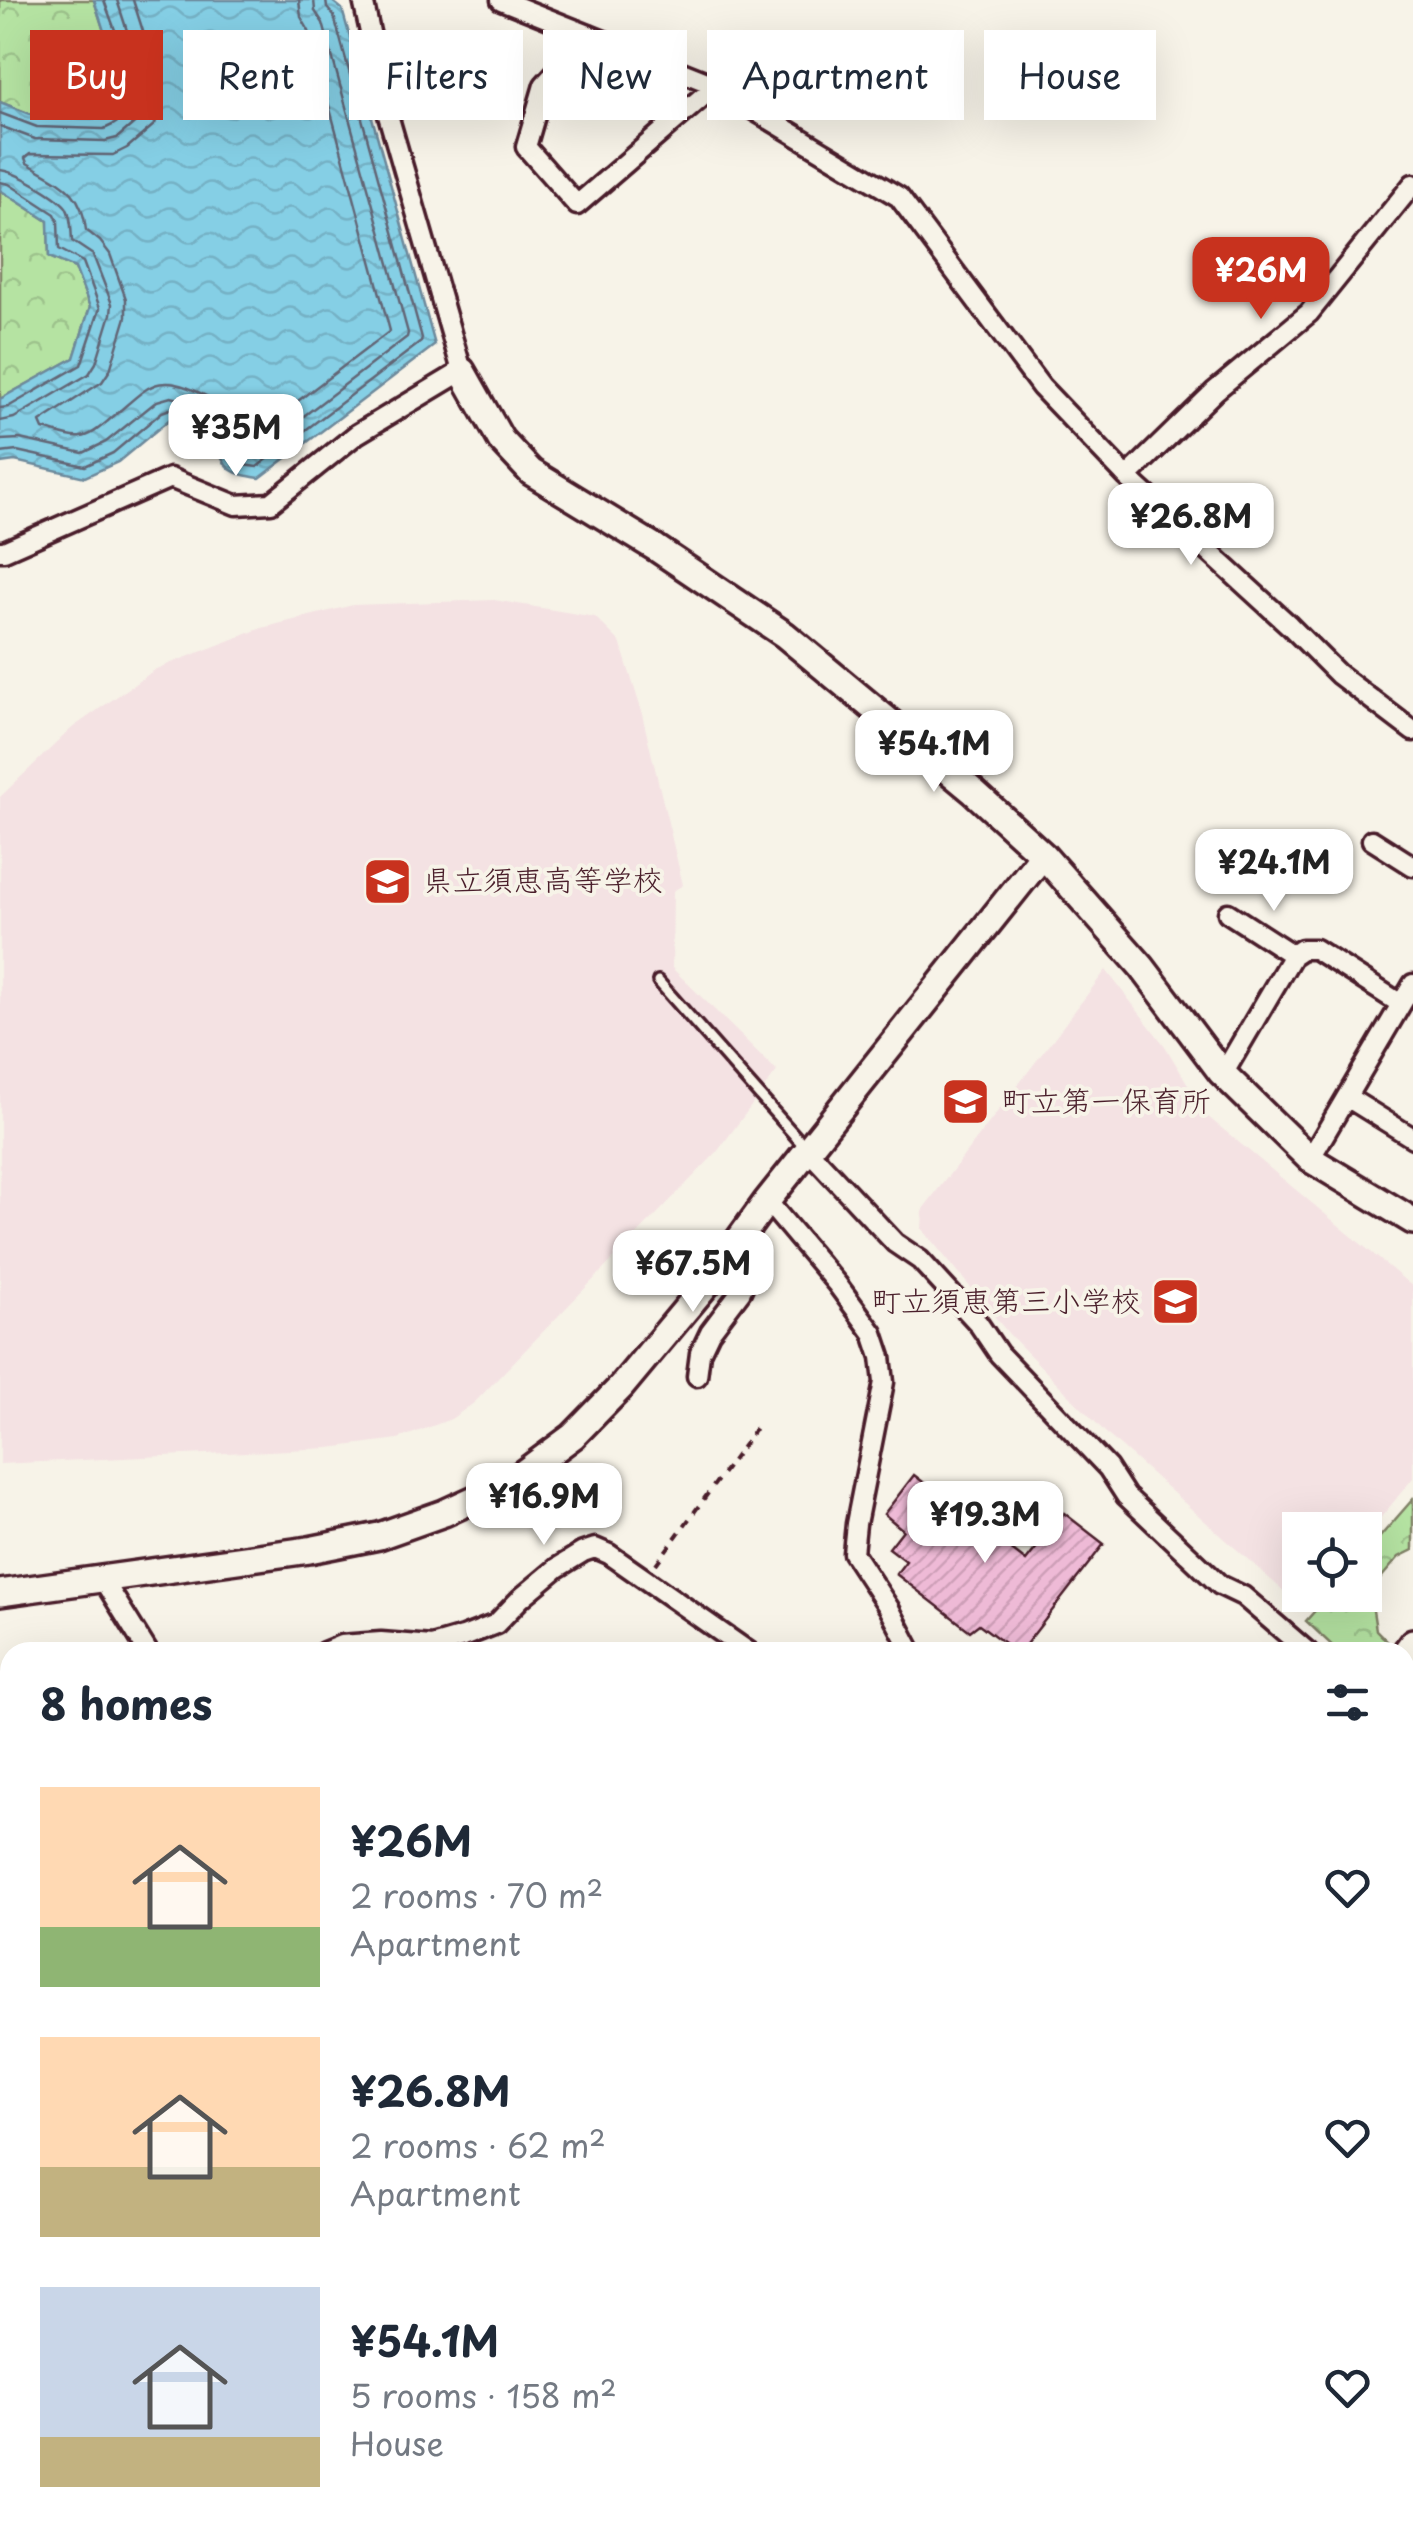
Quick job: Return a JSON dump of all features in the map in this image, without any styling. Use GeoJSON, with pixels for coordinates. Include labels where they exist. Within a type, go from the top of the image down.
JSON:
{"type":"FeatureCollection","features":[{"type":"Feature","properties":{"kind":"street"},"geometry":{"type":"LineString","coordinates":[[363,0],[388,114],[462,371],[501,440],[532,472],[656,548],[785,635],[974,792],[1042,856],[1142,967],[1221,1072],[1310,1159],[1413,1222]]}},
{"type":"Feature","properties":{"kind":"street"},"geometry":{"type":"LineString","coordinates":[[501,0],[577,30]]}},
{"type":"Feature","properties":{"kind":"street"},"geometry":{"type":"LineString","coordinates":[[543,88],[526,148],[577,206],[676,120]]}},
{"type":"Feature","properties":{"kind":"street"},"geometry":{"type":"LineString","coordinates":[[687,110],[707,93]]}},
{"type":"Feature","properties":{"kind":"street"},"geometry":{"type":"LineString","coordinates":[[771,120],[899,197],[1041,387],[1126,477],[1338,674],[1413,732]]}},
{"type":"Feature","properties":{"kind":"street"},"geometry":{"type":"LineString","coordinates":[[1126,477],[1214,391],[1309,312],[1413,184]]}},
{"type":"Feature","properties":{"kind":"street"},"geometry":{"type":"LineString","coordinates":[[0,551],[170,478],[236,505],[272,503],[357,434],[462,371]]}},
{"type":"Feature","properties":{"kind":"street"},"geometry":{"type":"LineString","coordinates":[[1372,840],[1413,866]]}},
{"type":"Feature","properties":{"kind":"street"},"geometry":{"type":"LineString","coordinates":[[0,1593],[309,1550],[380,1536],[510,1484],[573,1436],[622,1387],[1042,856]]}},
{"type":"Feature","properties":{"kind":"street"},"geometry":{"type":"LineString","coordinates":[[1228,913],[1293,955]]}},
{"type":"Feature","properties":{"kind":"street"},"geometry":{"type":"LineString","coordinates":[[1221,1072],[1293,955],[1302,949],[1315,949],[1402,1004]]}},
{"type":"Feature","properties":{"kind":"street"},"geometry":{"type":"LineString","coordinates":[[1310,1159],[1413,984]]}},
{"type":"Feature","properties":{"kind":"street"},"geometry":{"type":"LineString","coordinates":[[1347,1096],[1413,1138]]}},
{"type":"Feature","properties":{"kind":"street"},"geometry":{"type":"LineString","coordinates":[[808,1150],[895,1243],[920,1260],[978,1322],[1000,1354],[1108,1468],[1126,1496],[1220,1585],[1243,1596],[1296,1642]]}},
{"type":"Feature","properties":{"kind":"street"},"geometry":{"type":"LineString","coordinates":[[767,1201],[837,1284],[873,1333],[877,1345],[884,1382],[853,1552],[907,1642]]}},
{"type":"Feature","properties":{"kind":"street"},"geometry":{"type":"LineString","coordinates":[[698,1376],[700,1353],[710,1332],[740,1290],[750,1268],[732,1248]]}},
{"type":"Feature","properties":{"kind":"street"},"geometry":{"type":"LineString","coordinates":[[448,1642],[496,1624],[556,1568],[596,1548],[735,1642]]}},
{"type":"Feature","properties":{"kind":"street"},"geometry":{"type":"LineString","coordinates":[[102,1578],[142,1642]]}},
{"type":"Feature","properties":{"kind":"lane"},"geometry":{"type":"LineString","coordinates":[[658,981],[808,1150]]}},
{"type":"Feature","properties":{"kind":"path"},"geometry":{"type":"LineString","coordinates":[[645,1580],[759,1424]]}},
{"type":"Feature","properties":{"kind":"shaded area"},"geometry":{"type":"Polygon","coordinates":[[[494,600],[595,617],[620,642],[640,706],[683,885],[673,891],[672,968],[777,1071],[717,1152],[474,1403],[451,1419],[398,1439],[329,1448],[0,1464],[0,797],[72,728],[156,669],[262,628],[353,605],[494,600]]]}},
{"type":"Feature","properties":{"kind":"shaded area"},"geometry":{"type":"Polygon","coordinates":[[[1106,970],[1165,1046],[1207,1116],[1413,1287],[1413,1478],[1382,1516],[1382,1512],[1282,1512],[1282,1590],[1109,1436],[1009,1334],[922,1229],[923,1209],[1106,970]]]}},
{"type":"Feature","properties":{"kind":"green space"},"geometry":{"type":"Polygon","coordinates":[[[0,0],[94,0],[104,30],[30,30],[30,114],[0,102],[0,0]]]}},
{"type":"Feature","properties":{"kind":"green space"},"geometry":{"type":"Polygon","coordinates":[[[0,190],[48,221],[49,257],[75,268],[90,307],[74,358],[0,399],[0,190]]]}},
{"type":"Feature","properties":{"kind":"green space"},"geometry":{"type":"Polygon","coordinates":[[[1413,1499],[1413,1550],[1399,1557],[1382,1577],[1382,1535],[1413,1499]]]}},
{"type":"Feature","properties":{"kind":"green space"},"geometry":{"type":"Polygon","coordinates":[[[1314,1612],[1373,1612],[1376,1630],[1388,1642],[1328,1642],[1306,1621],[1314,1612]]]}},
{"type":"Feature","properties":{"kind":"water"},"geometry":{"type":"Polygon","coordinates":[[[94,0],[331,0],[342,9],[349,34],[349,120],[373,120],[435,345],[260,478],[230,470],[216,443],[170,419],[118,462],[85,477],[15,461],[0,463],[0,399],[74,358],[90,307],[75,268],[49,257],[48,221],[0,190],[0,102],[30,114],[30,120],[163,120],[163,30],[104,30],[94,0]]]}},
{"type":"Feature","properties":{"kind":"building"},"geometry":{"type":"Polygon","coordinates":[[[914,1475],[1026,1561],[1064,1513],[1104,1544],[1028,1642],[1003,1642],[979,1624],[970,1631],[896,1574],[906,1561],[889,1548],[903,1530],[884,1514],[914,1475]]]}},
{"type":"Feature","properties":{"kind":"place","name":"県立須恵高等学校"},"geometry":{"type":"Point","coordinates":[388,881]}},
{"type":"Feature","properties":{"kind":"place","name":"町立第一保育所"},"geometry":{"type":"Point","coordinates":[966,1102]}},
{"type":"Feature","properties":{"kind":"place","name":"町立須恵第三小学校"},"geometry":{"type":"Point","coordinates":[1176,1302]}}]}
